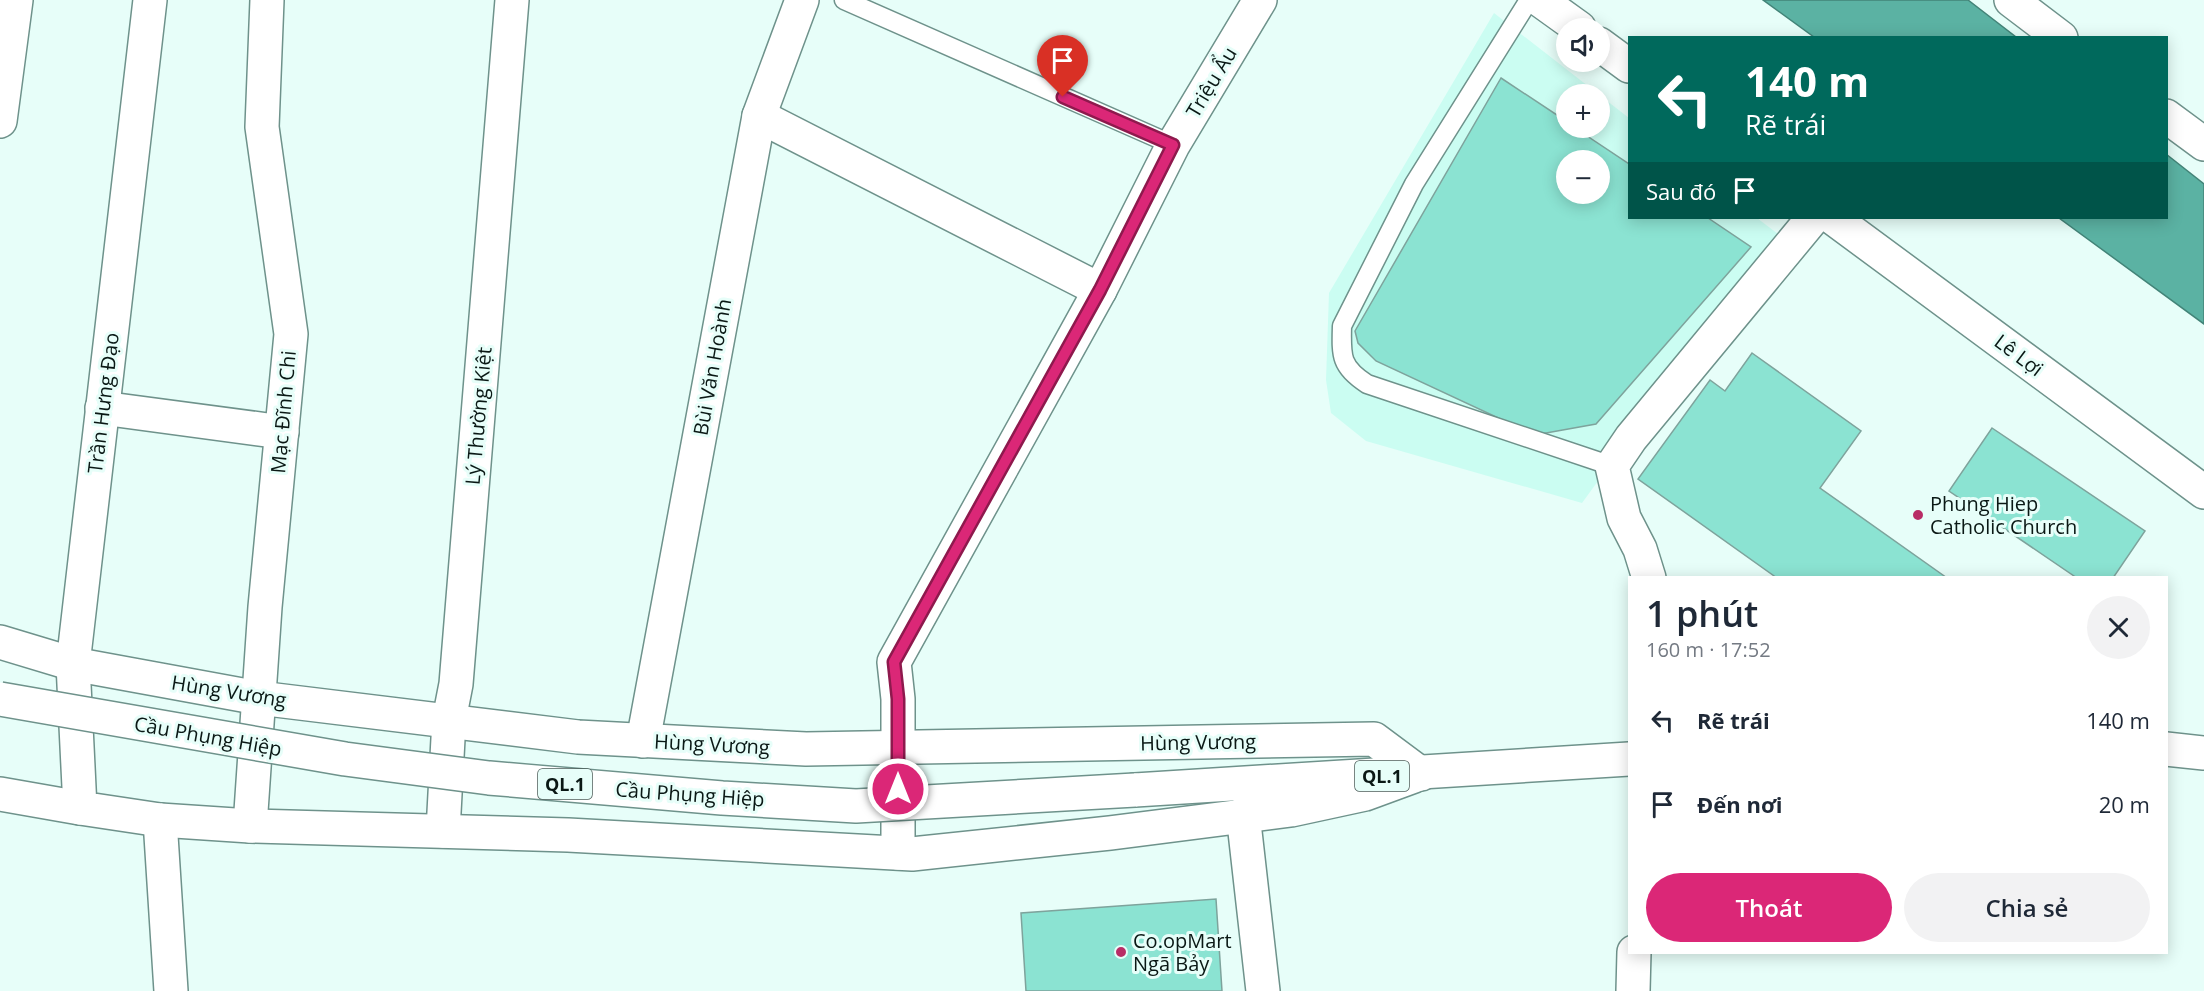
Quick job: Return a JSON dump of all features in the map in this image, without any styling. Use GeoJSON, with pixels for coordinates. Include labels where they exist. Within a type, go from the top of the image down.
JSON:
{"type":"FeatureCollection","features":[{"type":"Feature","properties":{"kind":"street"},"geometry":{"type":"LineString","coordinates":[[0,121],[15,0]]}},
{"type":"Feature","properties":{"kind":"street","name":"Trần Hưng Đạo"},"geometry":{"type":"LineString","coordinates":[[80,807],[73,663],[150,0]]}},
{"type":"Feature","properties":{"kind":"street","name":"Mạc Đĩnh Chi"},"geometry":{"type":"LineString","coordinates":[[250,826],[291,334],[262,127],[267,0]]}},
{"type":"Feature","properties":{"kind":"street","name":"Lý Thường Kiệt"},"geometry":{"type":"LineString","coordinates":[[443,831],[449,720],[456,684],[512,0]]}},
{"type":"Feature","properties":{"kind":"street","name":"Bùi Văn Hoành"},"geometry":{"type":"LineString","coordinates":[[644,741],[759,116],[802,0]]}},
{"type":"Feature","properties":{"kind":"street"},"geometry":{"type":"LineString","coordinates":[[1540,0],[1565,18]]}},
{"type":"Feature","properties":{"kind":"street"},"geometry":{"type":"LineString","coordinates":[[2011,0],[2058,36]]}},
{"type":"Feature","properties":{"kind":"street","name":"Triệu Ẩu"},"geometry":{"type":"LineString","coordinates":[[898,853],[898,747],[894,662],[1100,290],[1173,145],[1256,1]]}},
{"type":"Feature","properties":{"kind":"street"},"geometry":{"type":"LineString","coordinates":[[1610,52],[1628,65]]}},
{"type":"Feature","properties":{"kind":"street"},"geometry":{"type":"LineString","coordinates":[[759,116],[1100,290]]}},
{"type":"Feature","properties":{"kind":"street"},"geometry":{"type":"LineString","coordinates":[[2168,117],[2204,144]]}},
{"type":"Feature","properties":{"kind":"street"},"geometry":{"type":"LineString","coordinates":[[1648,576],[1640,549],[1624,518],[1612,466],[1631,438],[1812,219]]}},
{"type":"Feature","properties":{"kind":"street","name":"Lê Lợi"},"geometry":{"type":"LineString","coordinates":[[1834,219],[2204,492]]}},
{"type":"Feature","properties":{"kind":"street"},"geometry":{"type":"LineString","coordinates":[[102,408],[282,432]]}},
{"type":"Feature","properties":{"kind":"street","name":"Hùng Vương"},"geometry":{"type":"LineString","coordinates":[[0,642],[73,663],[259,698],[578,737],[806,748],[1374,739],[1421,774]]}},
{"type":"Feature","properties":{"kind":"street","name":"Cầu Phụng Hiệp"},"geometry":{"type":"LineString","coordinates":[[0,699],[345,759],[489,778],[722,798],[856,806],[1421,774]]}},
{"type":"Feature","properties":{"kind":"street","name":"QL.1"},"geometry":{"type":"LineString","coordinates":[[1421,774],[1628,759]]}},
{"type":"Feature","properties":{"kind":"street"},"geometry":{"type":"LineString","coordinates":[[0,794],[160,820],[250,826],[443,831],[898,853],[1110,833],[1243,814],[1291,810],[1365,794],[1421,774]]}},
{"type":"Feature","properties":{"kind":"street"},"geometry":{"type":"LineString","coordinates":[[1243,814],[1263,991]]}},
{"type":"Feature","properties":{"kind":"street"},"geometry":{"type":"LineString","coordinates":[[160,820],[171,991]]}},
{"type":"Feature","properties":{"kind":"street"},"geometry":{"type":"LineString","coordinates":[[1622,991],[1633,991],[1634,954]]}},
{"type":"Feature","properties":{"kind":"lane"},"geometry":{"type":"LineString","coordinates":[[844,0],[1173,145]]}},
{"type":"Feature","properties":{"kind":"lane"},"geometry":{"type":"LineString","coordinates":[[1529,0],[1414,184],[1342,326],[1341,352],[1349,372],[1367,384],[1612,466]]}},
{"type":"Feature","properties":{"kind":"shaded area"},"geometry":{"type":"Polygon","coordinates":[[[1763,0],[1968,0],[2015,36],[1813,36],[1763,0]]]}},
{"type":"Feature","properties":{"kind":"shaded area"},"geometry":{"type":"Polygon","coordinates":[[[1494,13],[1556,61],[1556,72],[1570,72],[1585,84],[1556,84],[1556,138],[1610,138],[1610,103],[1628,117],[1628,219],[1758,219],[1778,234],[1582,503],[1366,441],[1331,413],[1326,380],[1329,293],[1494,13]]]}},
{"type":"Feature","properties":{"kind":"shaded area"},"geometry":{"type":"Polygon","coordinates":[[[2168,156],[2204,184],[2204,324],[2060,219],[2168,219],[2168,156]]]}},
{"type":"Feature","properties":{"kind":"building"},"geometry":{"type":"Polygon","coordinates":[[[1501,78],[1556,114],[1556,138],[1590,138],[1608,150],[1556,150],[1556,204],[1610,204],[1610,151],[1628,163],[1628,219],[1709,219],[1751,247],[1596,424],[1535,435],[1376,361],[1358,343],[1355,331],[1501,78]]]}},
{"type":"Feature","properties":{"kind":"building"},"geometry":{"type":"Polygon","coordinates":[[[1752,353],[1861,431],[1820,488],[1944,576],[1774,576],[1638,479],[1710,380],[1725,391],[1752,353]]]}},
{"type":"Feature","properties":{"kind":"building"},"geometry":{"type":"Polygon","coordinates":[[[1992,428],[2145,531],[2114,576],[2074,576],[1949,491],[1992,428]]]}},
{"type":"Feature","properties":{"kind":"building","name":"Co.opMart Ngã Bảy"},"geometry":{"type":"Polygon","coordinates":[[[1216,899],[1222,991],[1026,991],[1021,913],[1216,899]]]}},
{"type":"Feature","properties":{"kind":"place","name":"Phung Hiep Catholic Church"},"geometry":{"type":"Point","coordinates":[1918,515]}},
{"type":"Feature","properties":{"kind":"place","name":"Co.opMart Ngã Bảy"},"geometry":{"type":"Point","coordinates":[1121,952]}},
{"type":"Feature","properties":{"kind":"route"},"geometry":{"type":"LineString","coordinates":[[898,789],[898,699],[894,662],[916,618],[1100,290],[1173,145],[1063,97]]}}]}
